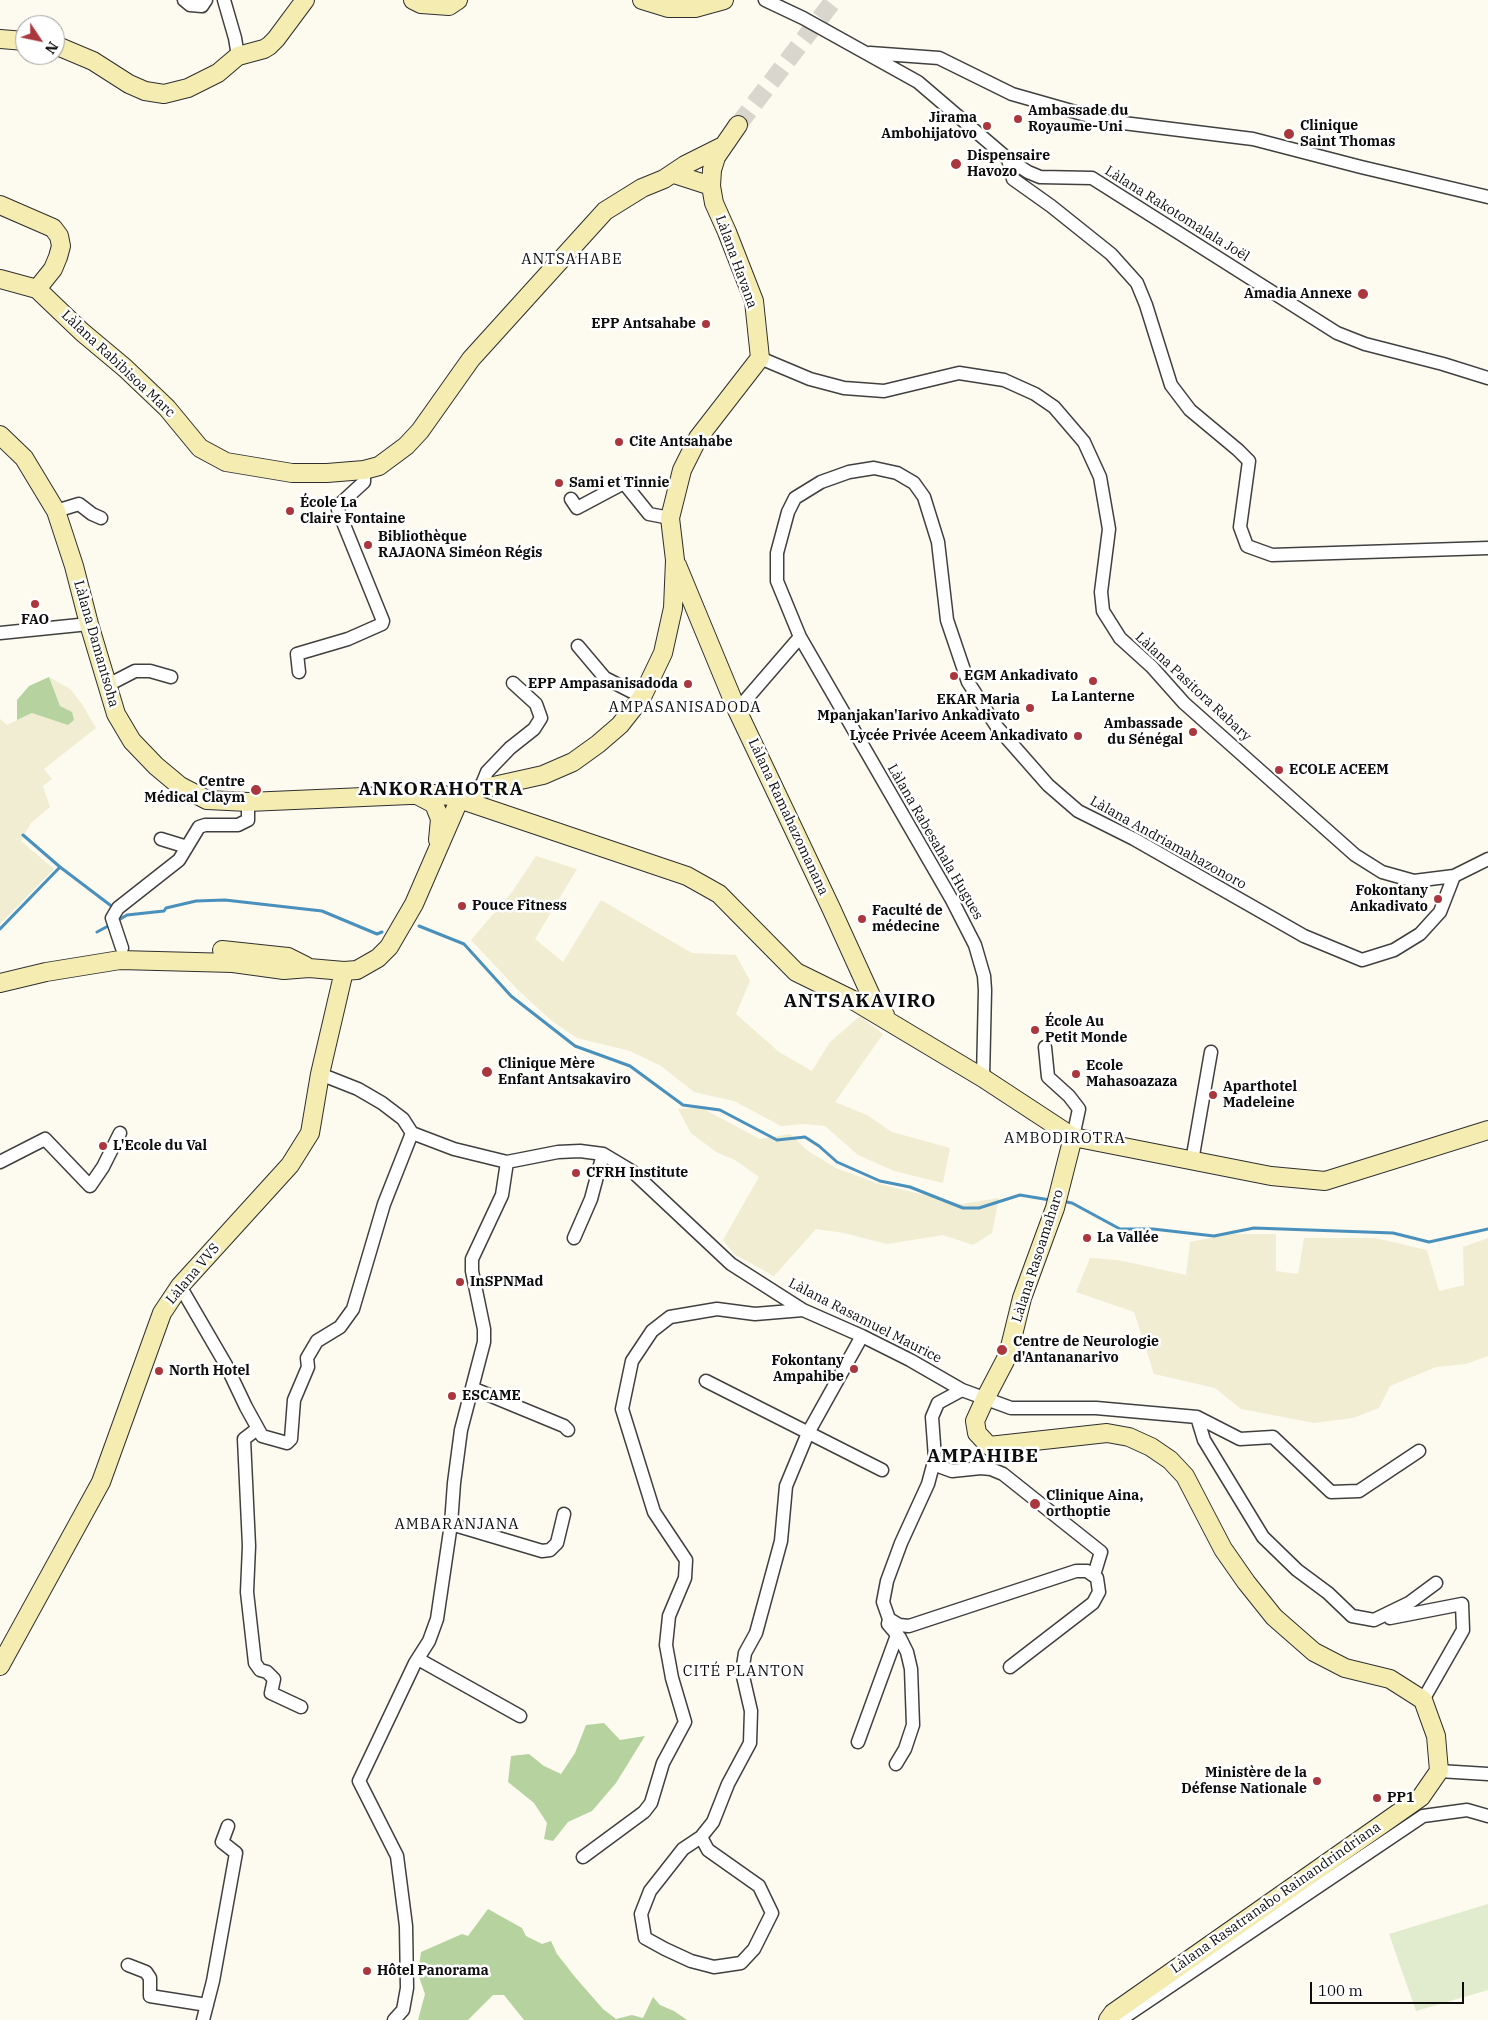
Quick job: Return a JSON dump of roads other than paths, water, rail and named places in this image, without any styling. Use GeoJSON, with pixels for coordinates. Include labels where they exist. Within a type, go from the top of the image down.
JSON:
{"type":"FeatureCollection","features":[{"type":"Feature","properties":{"kind":"main road"},"geometry":{"type":"LineString","coordinates":[[65,49],[93,61],[129,84],[146,91],[164,94],[188,88],[212,77],[238,56],[269,46],[305,0]]}},
{"type":"Feature","properties":{"kind":"main road"},"geometry":{"type":"LineString","coordinates":[[413,0],[421,4],[449,6],[458,0]]}},
{"type":"Feature","properties":{"kind":"main road"},"geometry":{"type":"LineString","coordinates":[[642,0],[668,8],[695,8],[723,0]]}},
{"type":"Feature","properties":{"kind":"main road"},"geometry":{"type":"LineString","coordinates":[[0,39],[15,40]]}},
{"type":"Feature","properties":{"kind":"main road"},"geometry":{"type":"LineString","coordinates":[[669,177],[711,178],[716,157],[738,125]]}},
{"type":"Feature","properties":{"kind":"main road","name":"Làlana Rabibisoa Marc"},"geometry":{"type":"LineString","coordinates":[[0,279],[37,289],[82,332],[125,368],[166,408],[200,448],[226,462],[292,472],[327,474],[364,470],[379,466],[406,446],[420,431],[471,359],[605,211],[642,188],[669,177],[684,165],[723,146]]}},
{"type":"Feature","properties":{"kind":"main road","name":"Làlana Havana"},"geometry":{"type":"LineString","coordinates":[[711,178],[714,203],[754,301],[760,358]]}},
{"type":"Feature","properties":{"kind":"main road"},"geometry":{"type":"LineString","coordinates":[[0,205],[54,228],[59,236],[61,246],[58,257],[53,269],[37,289]]}},
{"type":"Feature","properties":{"kind":"main road"},"geometry":{"type":"LineString","coordinates":[[479,797],[543,776],[573,762],[620,725],[642,697],[664,653],[673,608],[675,560],[670,518],[682,470],[698,438],[760,358]]}},
{"type":"Feature","properties":{"kind":"main road","name":"Làlana Damantsoha"},"geometry":{"type":"LineString","coordinates":[[0,435],[28,464],[56,511],[74,566],[106,686],[116,714],[132,740],[156,766],[180,786],[207,800],[248,802],[417,795],[479,797],[687,876],[719,894],[796,972],[802,982],[812,990],[846,1002],[908,1034]]}},
{"type":"Feature","properties":{"kind":"main road","name":"Làlana Ramahazomanana"},"geometry":{"type":"LineString","coordinates":[[675,560],[737,710],[831,908],[863,981],[879,1009],[908,1034]]}},
{"type":"Feature","properties":{"kind":"main road"},"geometry":{"type":"LineString","coordinates":[[673,608],[681,602],[693,604]]}},
{"type":"Feature","properties":{"kind":"main road"},"geometry":{"type":"LineString","coordinates":[[417,795],[434,804],[440,819],[438,841]]}},
{"type":"Feature","properties":{"kind":"main road"},"geometry":{"type":"LineString","coordinates":[[431,865],[455,797]]}},
{"type":"Feature","properties":{"kind":"main road"},"geometry":{"type":"LineString","coordinates":[[0,983],[46,972],[120,960],[233,963],[284,970],[309,968],[344,971],[356,970],[367,965],[389,947],[414,904],[431,865],[455,797]]}},
{"type":"Feature","properties":{"kind":"main road"},"geometry":{"type":"LineString","coordinates":[[0,970],[45,960],[122,948],[236,951],[288,958],[309,968]]}},
{"type":"Feature","properties":{"kind":"main road","name":"Làlana VVS"},"geometry":{"type":"LineString","coordinates":[[0,1666],[101,1482],[162,1313],[180,1286],[290,1165],[310,1133],[320,1074],[344,971]]}},
{"type":"Feature","properties":{"kind":"main road"},"geometry":{"type":"LineString","coordinates":[[846,1002],[863,981]]}},
{"type":"Feature","properties":{"kind":"main road"},"geometry":{"type":"LineString","coordinates":[[908,1034],[983,1078],[1073,1137],[1271,1176],[1326,1181],[1488,1130]]}},
{"type":"Feature","properties":{"kind":"main road","name":"Làlana Rasoamaharo"},"geometry":{"type":"LineString","coordinates":[[1073,1137],[1057,1200],[1022,1298],[1008,1355],[984,1399],[975,1421],[977,1433],[989,1446],[1107,1433],[1129,1437],[1151,1447],[1170,1460],[1186,1476],[1223,1549],[1274,1617],[1314,1652],[1345,1668],[1390,1679],[1423,1700]]}},
{"type":"Feature","properties":{"kind":"main road"},"geometry":{"type":"LineString","coordinates":[[1423,1700],[1436,1736],[1438,1770]]}},
{"type":"Feature","properties":{"kind":"main road","name":"Làlana Rasatranabo Rainandrindriana"},"geometry":{"type":"LineString","coordinates":[[1115,2018],[1421,1797],[1438,1770]]}},
{"type":"Feature","properties":{"kind":"street"},"geometry":{"type":"LineString","coordinates":[[184,0],[190,5],[204,3]]}},
{"type":"Feature","properties":{"kind":"street"},"geometry":{"type":"LineString","coordinates":[[224,0],[238,56]]}},
{"type":"Feature","properties":{"kind":"street"},"geometry":{"type":"LineString","coordinates":[[765,0],[803,18]]}},
{"type":"Feature","properties":{"kind":"street"},"geometry":{"type":"LineString","coordinates":[[781,0],[803,18]]}},
{"type":"Feature","properties":{"kind":"street","name":"Làlana Rakotomalala Joël"},"geometry":{"type":"LineString","coordinates":[[803,18],[918,82],[1008,159],[1040,177],[1092,178],[1337,333],[1365,344],[1443,364],[1488,378]]}},
{"type":"Feature","properties":{"kind":"street"},"geometry":{"type":"LineString","coordinates":[[867,53],[939,58],[1012,94],[1107,121],[1253,140],[1488,197]]}},
{"type":"Feature","properties":{"kind":"street"},"geometry":{"type":"LineString","coordinates":[[918,82],[911,73],[914,64],[924,56]]}},
{"type":"Feature","properties":{"kind":"street"},"geometry":{"type":"LineString","coordinates":[[1008,159],[1013,179],[1051,206],[1111,254],[1137,283],[1146,305],[1171,385],[1190,410],[1249,461],[1240,527],[1247,546],[1272,555],[1488,548]]}},
{"type":"Feature","properties":{"kind":"street","name":"Làlana Pasitora Rabary"},"geometry":{"type":"LineString","coordinates":[[760,358],[810,379],[844,388],[884,391],[959,373],[1004,380],[1035,394],[1054,407],[1084,442],[1100,476],[1109,529],[1101,592],[1104,611],[1120,638],[1152,667],[1184,703],[1356,855],[1382,872],[1414,881],[1454,876],[1488,859]]}},
{"type":"Feature","properties":{"kind":"street","name":"Làlana Andriamahazonoro"},"geometry":{"type":"LineString","coordinates":[[800,637],[777,582],[777,553],[788,512],[795,498],[821,482],[850,472],[874,468],[897,473],[914,483],[924,497],[938,542],[946,620],[968,682],[997,727],[1048,785],[1078,811],[1134,839],[1304,936],[1362,960],[1394,950],[1420,934],[1440,912],[1454,876]]}},
{"type":"Feature","properties":{"kind":"street"},"geometry":{"type":"LineString","coordinates":[[299,672],[297,654],[348,639],[382,624],[383,621],[338,510],[340,504],[364,482],[364,470]]}},
{"type":"Feature","properties":{"kind":"street"},"geometry":{"type":"LineString","coordinates":[[571,499],[577,508],[624,483],[649,514],[670,518]]}},
{"type":"Feature","properties":{"kind":"street"},"geometry":{"type":"LineString","coordinates":[[56,511],[79,504],[101,518]]}},
{"type":"Feature","properties":{"kind":"street"},"geometry":{"type":"LineString","coordinates":[[0,633],[89,624]]}},
{"type":"Feature","properties":{"kind":"street"},"geometry":{"type":"LineString","coordinates":[[737,710],[800,637]]}},
{"type":"Feature","properties":{"kind":"street","name":"Làlana Rabesahala Hugues"},"geometry":{"type":"LineString","coordinates":[[800,637],[952,900],[975,946],[980,960],[984,983],[983,1078]]}},
{"type":"Feature","properties":{"kind":"street"},"geometry":{"type":"LineString","coordinates":[[578,646],[605,678],[642,697]]}},
{"type":"Feature","properties":{"kind":"street"},"geometry":{"type":"LineString","coordinates":[[106,686],[135,671],[150,671],[171,678]]}},
{"type":"Feature","properties":{"kind":"street"},"geometry":{"type":"LineString","coordinates":[[479,797],[487,772],[510,748],[534,729],[542,718],[536,704],[512,683]]}},
{"type":"Feature","properties":{"kind":"street"},"geometry":{"type":"LineString","coordinates":[[122,948],[115,917],[179,860],[199,827],[205,824],[238,825],[248,820],[248,802]]}},
{"type":"Feature","properties":{"kind":"street"},"geometry":{"type":"LineString","coordinates":[[162,839],[187,847]]}},
{"type":"Feature","properties":{"kind":"street"},"geometry":{"type":"LineString","coordinates":[[1045,1047],[1048,1077],[1069,1096],[1079,1109],[1073,1137]]}},
{"type":"Feature","properties":{"kind":"street"},"geometry":{"type":"LineString","coordinates":[[1192,1161],[1211,1052]]}},
{"type":"Feature","properties":{"kind":"street","name":"Làlana Rasamuel Maurice"},"geometry":{"type":"LineString","coordinates":[[320,1074],[358,1090],[382,1103],[403,1119],[412,1133],[454,1149],[507,1162],[558,1152],[580,1151],[603,1154],[633,1172],[731,1264],[803,1310],[862,1336],[910,1360],[962,1390],[984,1399],[1011,1408],[1096,1408],[1197,1417]]}},
{"type":"Feature","properties":{"kind":"street"},"geometry":{"type":"LineString","coordinates":[[0,1162],[45,1139],[90,1186],[103,1167],[120,1133]]}},
{"type":"Feature","properties":{"kind":"street"},"geometry":{"type":"LineString","coordinates":[[180,1286],[226,1365],[257,1429],[262,1436],[287,1444],[292,1439],[294,1400],[308,1367],[307,1358],[317,1341],[340,1327],[353,1309],[384,1204],[412,1133]]}},
{"type":"Feature","properties":{"kind":"street"},"geometry":{"type":"LineString","coordinates":[[574,1238],[591,1199],[603,1154]]}},
{"type":"Feature","properties":{"kind":"street"},"geometry":{"type":"LineString","coordinates":[[394,2020],[402,2010],[406,1988],[406,1926],[397,1856],[359,1781],[418,1658],[429,1641],[437,1619],[452,1524],[454,1483],[461,1430],[484,1342],[484,1329],[472,1271],[472,1259],[502,1195],[507,1162]]}},
{"type":"Feature","properties":{"kind":"street"},"geometry":{"type":"LineString","coordinates":[[583,1857],[644,1812],[651,1803],[663,1763],[685,1722],[672,1678],[666,1645],[669,1616],[684,1578],[686,1560],[654,1512],[622,1409],[632,1361],[652,1331],[670,1317],[716,1309],[755,1314],[803,1310]]}},
{"type":"Feature","properties":{"kind":"street"},"geometry":{"type":"LineString","coordinates":[[700,1837],[708,1850],[759,1886],[772,1913],[754,1949],[741,1963],[714,1967],[691,1961],[645,1938],[640,1914],[650,1891],[683,1849],[700,1837],[713,1822],[728,1784],[750,1743],[751,1711],[742,1672],[745,1653],[756,1633],[781,1541],[786,1486],[808,1433],[862,1336]]}},
{"type":"Feature","properties":{"kind":"street"},"geometry":{"type":"LineString","coordinates":[[706,1381],[882,1470]]}},
{"type":"Feature","properties":{"kind":"street"},"geometry":{"type":"LineString","coordinates":[[472,1388],[564,1426],[568,1430]]}},
{"type":"Feature","properties":{"kind":"street"},"geometry":{"type":"LineString","coordinates":[[962,1390],[938,1403],[932,1417],[935,1458],[928,1484],[901,1544],[887,1582],[883,1602],[890,1619],[899,1625],[909,1626],[1076,1571],[1087,1571],[1098,1578],[1099,1592],[1093,1603],[1010,1667]]}},
{"type":"Feature","properties":{"kind":"street"},"geometry":{"type":"LineString","coordinates":[[1197,1417],[1240,1439],[1273,1436],[1331,1492],[1359,1491],[1419,1451]]}},
{"type":"Feature","properties":{"kind":"street"},"geometry":{"type":"LineString","coordinates":[[1197,1417],[1204,1440],[1263,1537],[1297,1570],[1352,1616],[1374,1620],[1462,1604],[1463,1630],[1423,1700]]}},
{"type":"Feature","properties":{"kind":"street"},"geometry":{"type":"LineString","coordinates":[[257,1429],[244,1439],[249,1546],[247,1592],[255,1663],[260,1670],[267,1672],[274,1680],[271,1693],[301,1707]]}},
{"type":"Feature","properties":{"kind":"street"},"geometry":{"type":"LineString","coordinates":[[933,1464],[952,1471],[981,1468],[991,1469],[1003,1474],[1101,1552],[1094,1576]]}},
{"type":"Feature","properties":{"kind":"street"},"geometry":{"type":"LineString","coordinates":[[452,1524],[542,1551],[550,1550],[556,1543],[564,1514]]}},
{"type":"Feature","properties":{"kind":"street"},"geometry":{"type":"LineString","coordinates":[[1374,1620],[1409,1603],[1436,1583]]}},
{"type":"Feature","properties":{"kind":"street"},"geometry":{"type":"LineString","coordinates":[[890,1619],[888,1624],[897,1634],[907,1652],[911,1669],[913,1725],[905,1750],[896,1764]]}},
{"type":"Feature","properties":{"kind":"street"},"geometry":{"type":"LineString","coordinates":[[858,1742],[897,1634]]}},
{"type":"Feature","properties":{"kind":"street"},"geometry":{"type":"LineString","coordinates":[[418,1658],[520,1716]]}},
{"type":"Feature","properties":{"kind":"street"},"geometry":{"type":"LineString","coordinates":[[1438,1770],[1488,1774]]}},
{"type":"Feature","properties":{"kind":"street"},"geometry":{"type":"LineString","coordinates":[[1115,2018],[1424,1816],[1467,1810],[1488,1816]]}},
{"type":"Feature","properties":{"kind":"street"},"geometry":{"type":"LineString","coordinates":[[203,2020],[236,1853],[222,1842],[228,1826]]}},
{"type":"Feature","properties":{"kind":"street"},"geometry":{"type":"LineString","coordinates":[[128,1965],[146,1972],[150,1978],[150,1996],[207,2005]]}},
{"type":"Feature","properties":{"kind":"waterway"},"geometry":{"type":"LineString","coordinates":[[23,835],[60,867],[114,908]]}},
{"type":"Feature","properties":{"kind":"waterway"},"geometry":{"type":"LineString","coordinates":[[0,929],[60,867]]}},
{"type":"Feature","properties":{"kind":"waterway"},"geometry":{"type":"LineString","coordinates":[[117,921],[127,915],[164,911],[166,908],[196,901],[225,900],[322,911],[377,934],[382,932]]}},
{"type":"Feature","properties":{"kind":"waterway"},"geometry":{"type":"LineString","coordinates":[[97,932],[110,925]]}},
{"type":"Feature","properties":{"kind":"waterway"},"geometry":{"type":"LineString","coordinates":[[419,926],[464,944],[511,996],[575,1046],[630,1066],[683,1105],[720,1110],[777,1140],[805,1137],[819,1146],[837,1162],[880,1181],[910,1187],[963,1208],[979,1208],[1020,1195],[1050,1200]]}},
{"type":"Feature","properties":{"kind":"waterway"},"geometry":{"type":"LineString","coordinates":[[1061,1201],[1072,1203],[1120,1229],[1153,1229],[1214,1236],[1254,1228],[1393,1233],[1429,1242],[1488,1229]]}},
{"type":"Feature","properties":{"kind":"tunnel"},"geometry":{"type":"LineString","coordinates":[[738,125],[834,0]]}},
{"type":"Feature","properties":{"kind":"place","name":"Ambassade du Royaume-Uni"},"geometry":{"type":"Point","coordinates":[1018,119]}},
{"type":"Feature","properties":{"kind":"place","name":"Jirama Ambohijatovo"},"geometry":{"type":"Point","coordinates":[987,126]}},
{"type":"Feature","properties":{"kind":"place","name":"Clinique Saint Thomas"},"geometry":{"type":"Point","coordinates":[1289,134]}},
{"type":"Feature","properties":{"kind":"place","name":"Dispensaire Havozo"},"geometry":{"type":"Point","coordinates":[956,164]}},
{"type":"Feature","properties":{"kind":"place","name":"Amadia Annexe"},"geometry":{"type":"Point","coordinates":[1363,294]}},
{"type":"Feature","properties":{"kind":"place","name":"EPP Antsahabe"},"geometry":{"type":"Point","coordinates":[706,324]}},
{"type":"Feature","properties":{"kind":"place","name":"Cite Antsahabe"},"geometry":{"type":"Point","coordinates":[619,442]}},
{"type":"Feature","properties":{"kind":"place","name":"Sami et Tinnie"},"geometry":{"type":"Point","coordinates":[559,483]}},
{"type":"Feature","properties":{"kind":"place","name":"École La Claire Fontaine"},"geometry":{"type":"Point","coordinates":[290,511]}},
{"type":"Feature","properties":{"kind":"place","name":"Bibliothèque RAJAONA Siméon Régis"},"geometry":{"type":"Point","coordinates":[368,545]}},
{"type":"Feature","properties":{"kind":"place","name":"FAO"},"geometry":{"type":"Point","coordinates":[35,604]}},
{"type":"Feature","properties":{"kind":"place","name":"EGM Ankadivato"},"geometry":{"type":"Point","coordinates":[954,676]}},
{"type":"Feature","properties":{"kind":"place","name":"La Lanterne"},"geometry":{"type":"Point","coordinates":[1093,681]}},
{"type":"Feature","properties":{"kind":"place","name":"EPP Ampasanisadoda"},"geometry":{"type":"Point","coordinates":[688,684]}},
{"type":"Feature","properties":{"kind":"place","name":"EKAR Maria Mpanjakan'Iarivo Ankadivato"},"geometry":{"type":"Point","coordinates":[1030,708]}},
{"type":"Feature","properties":{"kind":"place","name":"Ambassade du Sénégal"},"geometry":{"type":"Point","coordinates":[1193,732]}},
{"type":"Feature","properties":{"kind":"place","name":"Lycée Privée Aceem Ankadivato"},"geometry":{"type":"Point","coordinates":[1078,736]}},
{"type":"Feature","properties":{"kind":"place","name":"ECOLE ACEEM"},"geometry":{"type":"Point","coordinates":[1279,770]}},
{"type":"Feature","properties":{"kind":"place","name":"Centre Médical Claym"},"geometry":{"type":"Point","coordinates":[256,790]}},
{"type":"Feature","properties":{"kind":"place","name":"Fokontany Ankadivato"},"geometry":{"type":"Point","coordinates":[1438,899]}},
{"type":"Feature","properties":{"kind":"place","name":"Pouce Fitness"},"geometry":{"type":"Point","coordinates":[462,906]}},
{"type":"Feature","properties":{"kind":"place","name":"Faculté de médecine"},"geometry":{"type":"Point","coordinates":[862,919]}},
{"type":"Feature","properties":{"kind":"place","name":"École Au Petit Monde"},"geometry":{"type":"Point","coordinates":[1035,1030]}},
{"type":"Feature","properties":{"kind":"place","name":"Clinique Mère Enfant Antsakaviro"},"geometry":{"type":"Point","coordinates":[487,1072]}},
{"type":"Feature","properties":{"kind":"place","name":"Ecole Mahasoazaza"},"geometry":{"type":"Point","coordinates":[1076,1074]}},
{"type":"Feature","properties":{"kind":"place","name":"Aparthotel Madeleine"},"geometry":{"type":"Point","coordinates":[1213,1095]}},
{"type":"Feature","properties":{"kind":"place","name":"L'Ecole du Val"},"geometry":{"type":"Point","coordinates":[103,1146]}},
{"type":"Feature","properties":{"kind":"place","name":"CFRH Institute"},"geometry":{"type":"Point","coordinates":[576,1173]}},
{"type":"Feature","properties":{"kind":"place","name":"La Vallée"},"geometry":{"type":"Point","coordinates":[1087,1238]}},
{"type":"Feature","properties":{"kind":"place","name":"InSPNMad"},"geometry":{"type":"Point","coordinates":[460,1282]}},
{"type":"Feature","properties":{"kind":"place","name":"Centre de Neurologie d'Antananarivo"},"geometry":{"type":"Point","coordinates":[1002,1350]}},
{"type":"Feature","properties":{"kind":"place","name":"Fokontany Ampahibe"},"geometry":{"type":"Point","coordinates":[854,1369]}},
{"type":"Feature","properties":{"kind":"place","name":"North Hotel"},"geometry":{"type":"Point","coordinates":[159,1371]}},
{"type":"Feature","properties":{"kind":"place","name":"ESCAME"},"geometry":{"type":"Point","coordinates":[452,1396]}},
{"type":"Feature","properties":{"kind":"place","name":"Clinique Aina, orthoptie"},"geometry":{"type":"Point","coordinates":[1035,1504]}},
{"type":"Feature","properties":{"kind":"place","name":"Ministère de la Défense Nationale"},"geometry":{"type":"Point","coordinates":[1317,1781]}},
{"type":"Feature","properties":{"kind":"place","name":"PP1"},"geometry":{"type":"Point","coordinates":[1377,1798]}},
{"type":"Feature","properties":{"kind":"place","name":"Hôtel Panorama"},"geometry":{"type":"Point","coordinates":[367,1971]}},
{"type":"Feature","properties":{"kind":"district","name":"ANTSAHABE"},"geometry":{"type":"Point","coordinates":[572,260]}},
{"type":"Feature","properties":{"kind":"district","name":"AMPASANISADODA"},"geometry":{"type":"Point","coordinates":[685,708]}},
{"type":"Feature","properties":{"kind":"district","name":"ANKORAHOTRA"},"geometry":{"type":"Point","coordinates":[441,790]}},
{"type":"Feature","properties":{"kind":"district","name":"ANTSAKAVIRO"},"geometry":{"type":"Point","coordinates":[860,1002]}},
{"type":"Feature","properties":{"kind":"district","name":"AMBODIROTRA"},"geometry":{"type":"Point","coordinates":[1065,1139]}},
{"type":"Feature","properties":{"kind":"district","name":"AMPAHIBE"},"geometry":{"type":"Point","coordinates":[983,1457]}},
{"type":"Feature","properties":{"kind":"district","name":"AMBARANJANA"},"geometry":{"type":"Point","coordinates":[457,1525]}},
{"type":"Feature","properties":{"kind":"district","name":"CITÉ PLANTON"},"geometry":{"type":"Point","coordinates":[744,1672]}}]}
